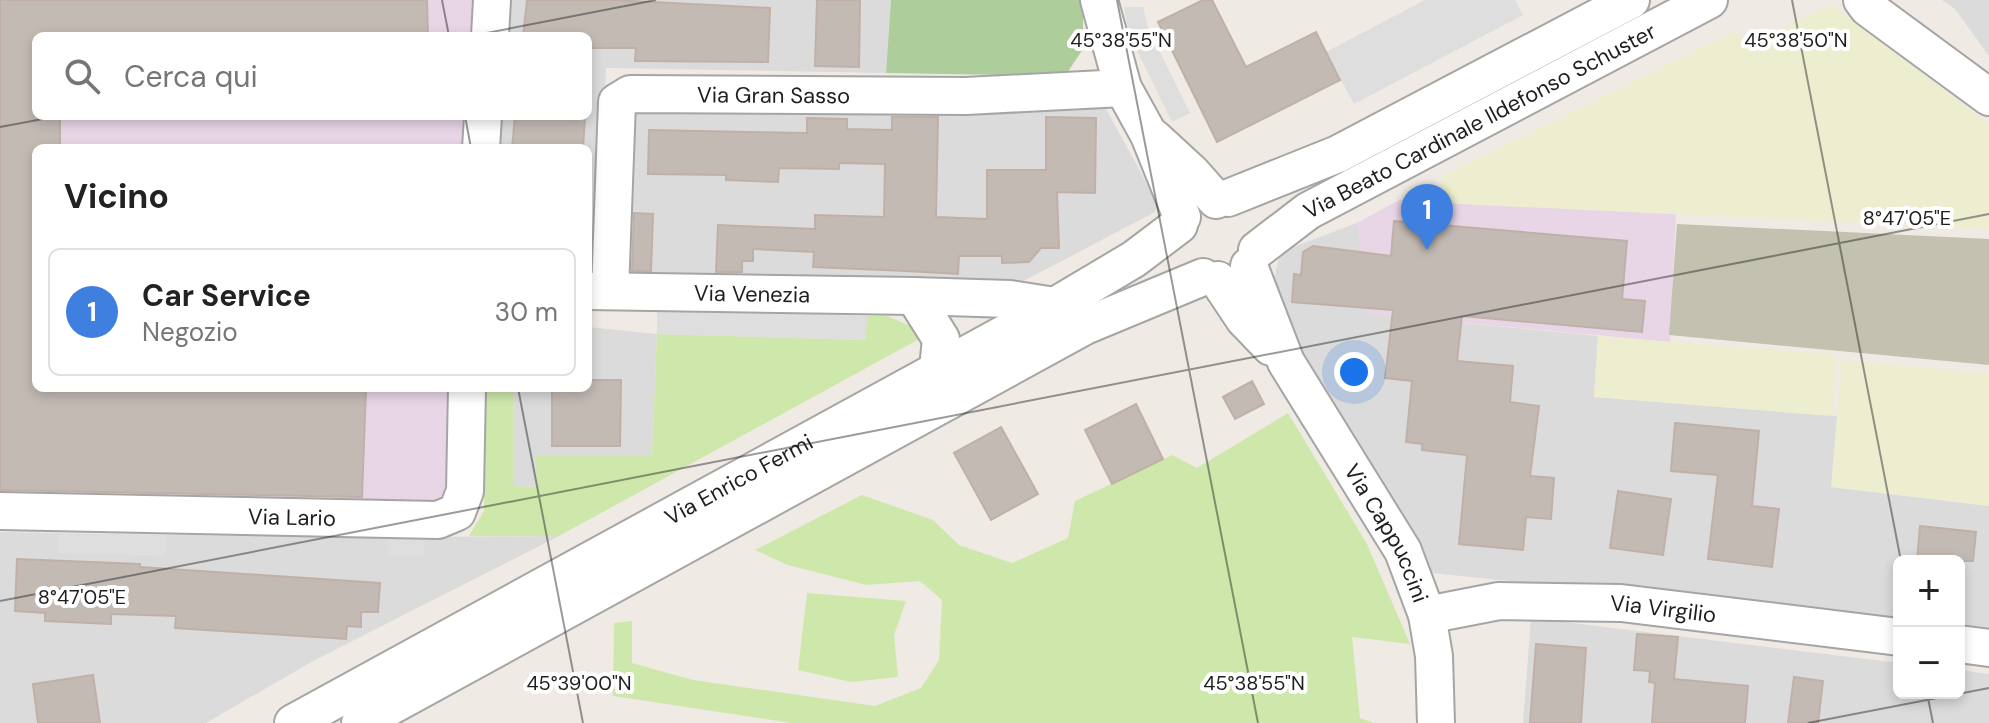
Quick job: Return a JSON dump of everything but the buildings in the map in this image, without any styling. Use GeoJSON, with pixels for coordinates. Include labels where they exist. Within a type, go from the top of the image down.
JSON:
{"type":"FeatureCollection","features":[{"type":"Feature","properties":{"kind":"street"},"geometry":{"type":"LineString","coordinates":[[490,32],[492,0]]}},
{"type":"Feature","properties":{"kind":"street"},"geometry":{"type":"LineString","coordinates":[[1099,0],[1123,88],[1149,135],[1180,221]]}},
{"type":"Feature","properties":{"kind":"street","name":"Via Beato Cardinale Ildefonso Schuster"},"geometry":{"type":"LineString","coordinates":[[1222,199],[1338,154],[1631,0]]}},
{"type":"Feature","properties":{"kind":"street","name":"Via Beato Cardinale Ildefonso Schuster"},"geometry":{"type":"LineString","coordinates":[[1232,268],[1308,211],[1709,0]]}},
{"type":"Feature","properties":{"kind":"street"},"geometry":{"type":"LineString","coordinates":[[1859,3],[1989,97]]}},
{"type":"Feature","properties":{"kind":"street","name":"Via Gran Sasso"},"geometry":{"type":"LineString","coordinates":[[599,291],[617,102],[630,94],[966,96],[1123,88]]}},
{"type":"Feature","properties":{"kind":"street"},"geometry":{"type":"LineString","coordinates":[[481,144],[483,120]]}},
{"type":"Feature","properties":{"kind":"street"},"geometry":{"type":"LineString","coordinates":[[1149,135],[1222,199],[1254,219],[1259,235],[1232,268],[1189,268],[1180,257],[1176,239],[1180,221],[1197,203],[1222,199]]}},
{"type":"Feature","properties":{"kind":"street","name":"Via Enrico Fermi"},"geometry":{"type":"LineString","coordinates":[[293,723],[1055,306],[1134,259],[1180,221]]}},
{"type":"Feature","properties":{"kind":"street","name":"Via Cappuccini"},"geometry":{"type":"LineString","coordinates":[[1232,268],[1244,319],[1286,362],[1403,551],[1427,615],[1434,656],[1436,723]]}},
{"type":"Feature","properties":{"kind":"street","name":"Via Enrico Fermi"},"geometry":{"type":"LineString","coordinates":[[360,723],[1085,326],[1232,268]]}},
{"type":"Feature","properties":{"kind":"street","name":"Via Venezia"},"geometry":{"type":"LineString","coordinates":[[599,291],[1010,299],[1055,306]]}},
{"type":"Feature","properties":{"kind":"street"},"geometry":{"type":"LineString","coordinates":[[914,296],[941,339],[938,368]]}},
{"type":"Feature","properties":{"kind":"street","name":"Via Lario"},"geometry":{"type":"LineString","coordinates":[[0,511],[438,520],[457,512],[465,491],[467,392]]}},
{"type":"Feature","properties":{"kind":"street","name":"Via Virgilio"},"geometry":{"type":"LineString","coordinates":[[1427,615],[1499,601],[1621,603],[1893,636]]}},
{"type":"Feature","properties":{"kind":"street"},"geometry":{"type":"LineString","coordinates":[[1965,645],[1989,648]]}},
{"type":"Feature","properties":{"kind":"shaded area"},"geometry":{"type":"Polygon","coordinates":[[[0,0],[480,0],[476,32],[32,32],[32,120],[464,120],[461,144],[32,144],[32,392],[450,392],[449,500],[0,503],[0,0]]]}},
{"type":"Feature","properties":{"kind":"shaded area"},"geometry":{"type":"Polygon","coordinates":[[[511,0],[891,0],[886,73],[606,68],[600,278],[592,278],[592,144],[494,144],[496,120],[592,120],[592,32],[507,32],[511,0]]]}},
{"type":"Feature","properties":{"kind":"shaded area"},"geometry":{"type":"Polygon","coordinates":[[[1425,0],[1515,0],[1523,15],[1354,104],[1326,52],[1425,0]]]}},
{"type":"Feature","properties":{"kind":"shaded area"},"geometry":{"type":"Polygon","coordinates":[[[1942,0],[1989,0],[1989,56],[1955,9],[1942,0]]]}},
{"type":"Feature","properties":{"kind":"shaded area"},"geometry":{"type":"Polygon","coordinates":[[[1832,5],[1989,124],[1989,229],[1438,203],[1443,176],[1732,32],[1754,41],[1832,5]]]}},
{"type":"Feature","properties":{"kind":"shaded area"},"geometry":{"type":"Polygon","coordinates":[[[1124,7],[1143,7],[1148,28],[1190,113],[1172,122],[1129,34],[1124,7]]]}},
{"type":"Feature","properties":{"kind":"shaded area"},"geometry":{"type":"Polygon","coordinates":[[[633,106],[1105,107],[1158,204],[1155,212],[1018,284],[625,279],[633,106]]]}},
{"type":"Feature","properties":{"kind":"shaded area"},"geometry":{"type":"Polygon","coordinates":[[[1399,200],[1676,214],[1670,342],[1370,314],[1357,223],[1399,200]]]}},
{"type":"Feature","properties":{"kind":"shaded area"},"geometry":{"type":"Polygon","coordinates":[[[1357,223],[1370,314],[1598,336],[1594,397],[1837,416],[1832,487],[1989,506],[1989,631],[1965,629],[1965,555],[1893,555],[1893,620],[1432,573],[1279,311],[1272,287],[1279,258],[1285,250],[1357,223]]]}},
{"type":"Feature","properties":{"kind":"shaded area"},"geometry":{"type":"Polygon","coordinates":[[[1677,224],[1989,239],[1989,365],[1669,335],[1677,224]]]}},
{"type":"Feature","properties":{"kind":"shaded area"},"geometry":{"type":"Polygon","coordinates":[[[657,310],[867,316],[866,340],[657,334],[657,310]]]}},
{"type":"Feature","properties":{"kind":"shaded area"},"geometry":{"type":"Polygon","coordinates":[[[592,327],[657,334],[652,456],[537,456],[537,487],[513,486],[513,392],[592,392],[592,327]]]}},
{"type":"Feature","properties":{"kind":"shaded area"},"geometry":{"type":"Polygon","coordinates":[[[1598,336],[1837,355],[1832,416],[1594,397],[1598,336]]]}},
{"type":"Feature","properties":{"kind":"shaded area"},"geometry":{"type":"Polygon","coordinates":[[[1842,360],[1989,374],[1989,506],[1831,487],[1842,360]]]}},
{"type":"Feature","properties":{"kind":"shaded area"},"geometry":{"type":"Polygon","coordinates":[[[0,532],[59,533],[59,553],[165,555],[166,535],[388,537],[388,556],[424,556],[424,537],[559,536],[313,661],[206,723],[0,723],[0,532]]]}},
{"type":"Feature","properties":{"kind":"shaded area"},"geometry":{"type":"Polygon","coordinates":[[[59,533],[166,535],[166,555],[59,553],[59,533]]]}},
{"type":"Feature","properties":{"kind":"shaded area"},"geometry":{"type":"Polygon","coordinates":[[[388,537],[424,537],[425,556],[387,556],[388,537]]]}},
{"type":"Feature","properties":{"kind":"shaded area"},"geometry":{"type":"Polygon","coordinates":[[[1531,618],[1893,662],[1893,699],[1965,699],[1965,671],[1989,674],[1989,723],[1523,723],[1531,618]]]}},
{"type":"Feature","properties":{"kind":"green space"},"geometry":{"type":"Polygon","coordinates":[[[891,0],[1083,0],[1083,49],[1065,76],[886,73],[891,0]]]}},
{"type":"Feature","properties":{"kind":"green space"},"geometry":{"type":"Polygon","coordinates":[[[867,316],[887,316],[918,329],[921,338],[559,536],[469,536],[484,511],[484,392],[513,392],[513,486],[537,487],[536,456],[652,456],[657,334],[865,340],[867,316]]]}},
{"type":"Feature","properties":{"kind":"green space"},"geometry":{"type":"Polygon","coordinates":[[[1288,413],[1367,544],[1410,644],[1352,637],[1360,718],[1374,723],[792,723],[613,696],[614,623],[632,621],[632,663],[693,680],[875,706],[921,688],[939,660],[942,600],[920,581],[866,585],[788,565],[755,550],[862,495],[933,520],[959,545],[1012,563],[1068,538],[1075,501],[1172,455],[1197,468],[1288,413]]]}},
{"type":"Feature","properties":{"kind":"green space"},"geometry":{"type":"Polygon","coordinates":[[[807,593],[906,601],[894,635],[898,677],[851,682],[798,670],[807,593]]]}},
{"type":"Feature","properties":{"kind":"place","name":"Car Service"},"geometry":{"type":"Point","coordinates":[1427,250]}}]}
